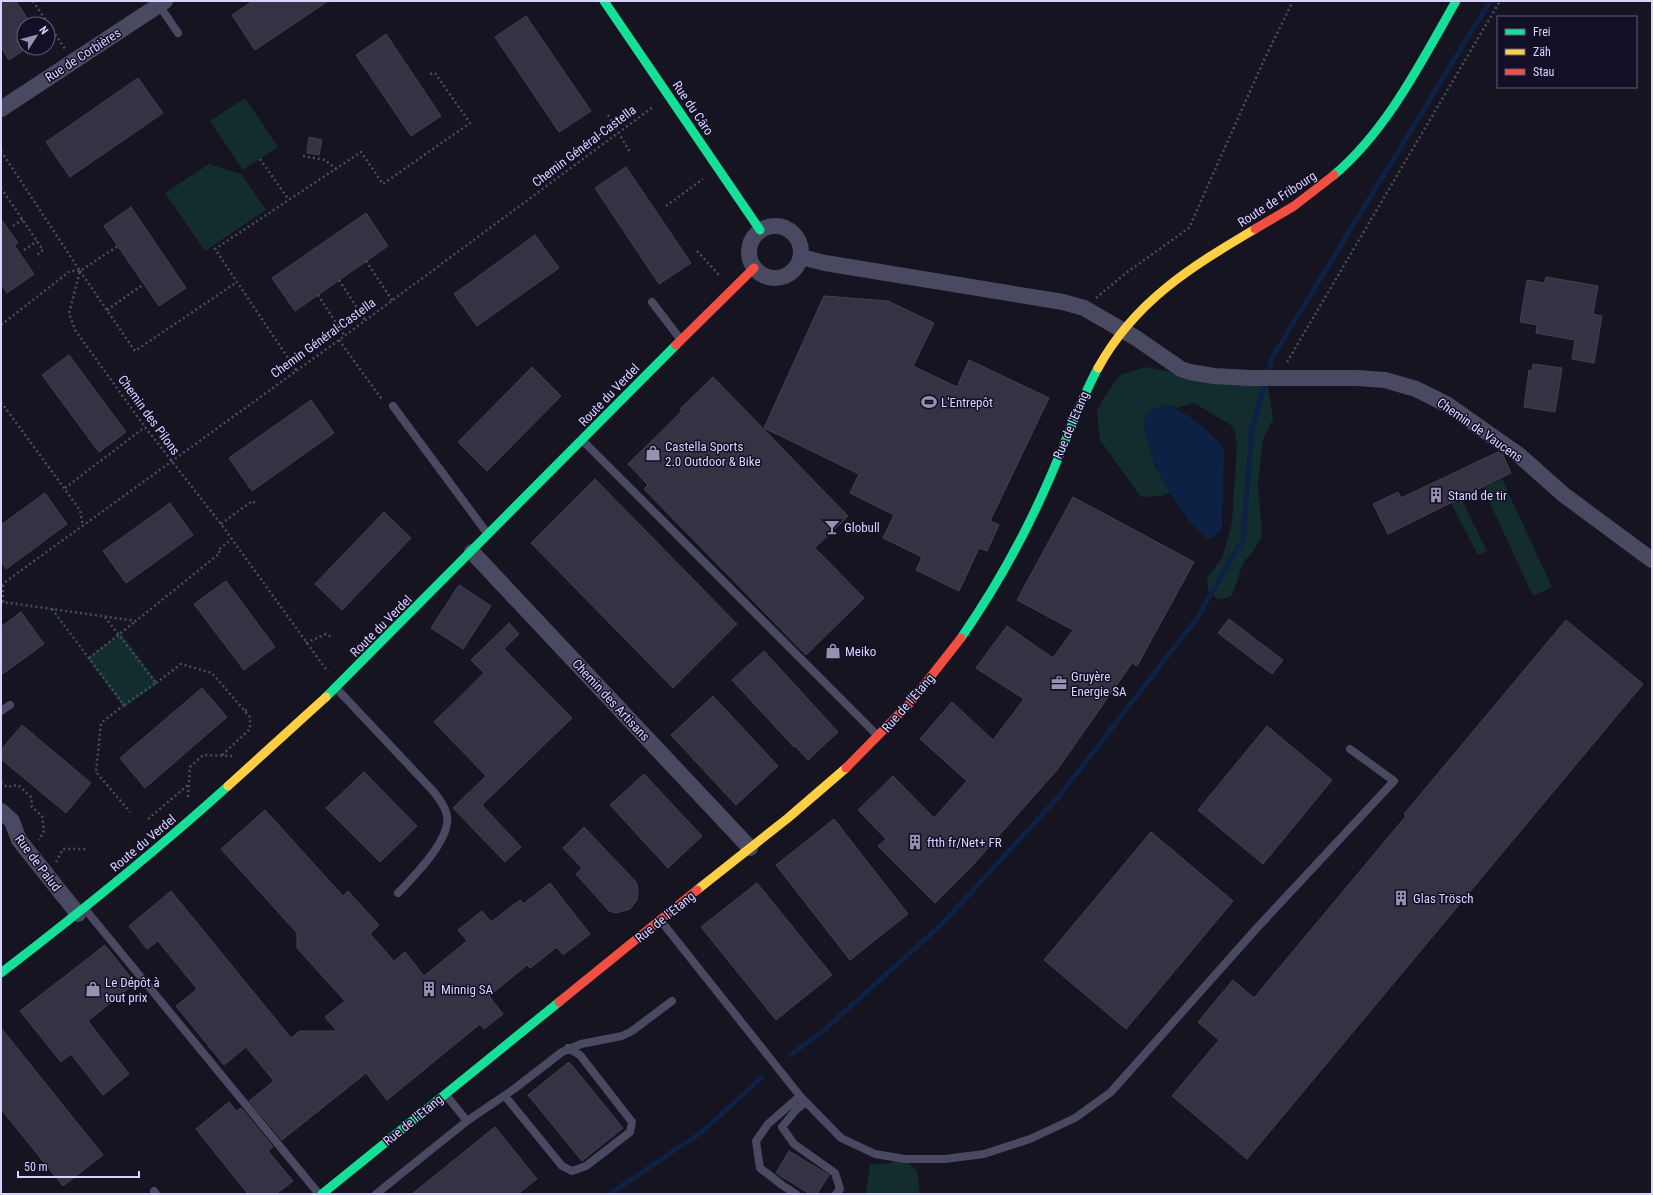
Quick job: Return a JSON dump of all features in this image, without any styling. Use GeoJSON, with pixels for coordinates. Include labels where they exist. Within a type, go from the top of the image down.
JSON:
{"type":"FeatureCollection","features":[{"type":"Feature","properties":{"kind":"street","name":"Rue du Câro"},"geometry":{"type":"LineString","coordinates":[[604,1],[760,230]]}},
{"type":"Feature","properties":{"kind":"street","name":"Route de Fribourg"},"geometry":{"type":"LineString","coordinates":[[1123,330],[1148,302],[1172,280],[1199,262],[1303,200],[1327,182],[1352,159],[1374,134],[1392,109],[1456,1]]}},
{"type":"Feature","properties":{"kind":"street","name":"Rue de Corbières"},"geometry":{"type":"LineString","coordinates":[[1,109],[162,3]]}},
{"type":"Feature","properties":{"kind":"street"},"geometry":{"type":"LineString","coordinates":[[774,225],[789,230],[799,241],[801,257],[798,265],[785,277],[777,279],[768,278],[754,268],[748,252],[753,236],[760,230],[774,225]]}},
{"type":"Feature","properties":{"kind":"street"},"geometry":{"type":"LineString","coordinates":[[801,257],[825,263],[1063,302],[1084,308],[1123,330]]}},
{"type":"Feature","properties":{"kind":"street","name":"Route du Verdel"},"geometry":{"type":"LineString","coordinates":[[1,972],[81,911],[187,823],[336,688],[489,536],[681,340],[754,268]]}},
{"type":"Feature","properties":{"kind":"street","name":"Chemin de Vaucens"},"geometry":{"type":"LineString","coordinates":[[1123,330],[1181,369],[1214,376],[1256,378],[1357,378],[1385,380],[1416,389],[1448,405],[1519,455],[1564,495],[1652,560]]}},
{"type":"Feature","properties":{"kind":"street","name":"Rue de l'Etang"},"geometry":{"type":"LineString","coordinates":[[322,1194],[750,848],[845,769],[879,737],[935,673],[961,638],[1004,569],[1048,482],[1073,418],[1094,374],[1123,330]]}},
{"type":"Feature","properties":{"kind":"street","name":"Chemin des Artisans"},"geometry":{"type":"LineString","coordinates":[[472,552],[750,848]]}},
{"type":"Feature","properties":{"kind":"street","name":"Rue de Palud"},"geometry":{"type":"LineString","coordinates":[[1,811],[12,822],[16,835],[48,877],[81,911]]}},
{"type":"Feature","properties":{"kind":"lane"},"geometry":{"type":"LineString","coordinates":[[162,3],[178,33]]}},
{"type":"Feature","properties":{"kind":"lane"},"geometry":{"type":"LineString","coordinates":[[652,302],[670,328],[681,340]]}},
{"type":"Feature","properties":{"kind":"lane"},"geometry":{"type":"LineString","coordinates":[[393,406],[489,536]]}},
{"type":"Feature","properties":{"kind":"lane"},"geometry":{"type":"LineString","coordinates":[[583,441],[879,737]]}},
{"type":"Feature","properties":{"kind":"lane"},"geometry":{"type":"LineString","coordinates":[[336,688],[434,792],[446,810],[448,818],[441,840],[417,873],[398,893]]}},
{"type":"Feature","properties":{"kind":"lane"},"geometry":{"type":"LineString","coordinates":[[1,711],[10,705]]}},
{"type":"Feature","properties":{"kind":"lane"},"geometry":{"type":"LineString","coordinates":[[661,920],[803,1099],[841,1138],[875,1154],[905,1159],[945,1159],[984,1154],[1030,1139],[1075,1118],[1111,1092],[1167,1031],[1256,929],[1394,781],[1350,749]]}},
{"type":"Feature","properties":{"kind":"lane"},"geometry":{"type":"LineString","coordinates":[[81,911],[319,1194]]}},
{"type":"Feature","properties":{"kind":"lane"},"geometry":{"type":"LineString","coordinates":[[376,1194],[467,1121],[505,1096],[568,1048],[627,1034],[672,1000]]}},
{"type":"Feature","properties":{"kind":"lane"},"geometry":{"type":"LineString","coordinates":[[505,1096],[562,1166],[572,1171],[586,1166],[630,1132],[632,1122],[580,1055],[568,1048]]}},
{"type":"Feature","properties":{"kind":"lane"},"geometry":{"type":"LineString","coordinates":[[446,1094],[467,1121]]}},
{"type":"Feature","properties":{"kind":"lane"},"geometry":{"type":"LineString","coordinates":[[796,1194],[760,1168],[756,1141],[768,1124],[803,1099]]}},
{"type":"Feature","properties":{"kind":"lane"},"geometry":{"type":"LineString","coordinates":[[803,1099],[782,1127],[794,1144],[835,1173],[840,1189],[836,1194]]}},
{"type":"Feature","properties":{"kind":"path"},"geometry":{"type":"LineString","coordinates":[[33,1],[65,50]]}},
{"type":"Feature","properties":{"kind":"path"},"geometry":{"type":"LineString","coordinates":[[1084,308],[1126,273],[1189,228],[1264,60],[1293,1]]}},
{"type":"Feature","properties":{"kind":"path"},"geometry":{"type":"LineString","coordinates":[[1277,378],[1500,1]]}},
{"type":"Feature","properties":{"kind":"path"},"geometry":{"type":"LineString","coordinates":[[296,370],[215,250],[361,152],[383,184],[470,123],[435,73],[430,74]]}},
{"type":"Feature","properties":{"kind":"path","name":"Chemin Général-Castella"},"geometry":{"type":"LineString","coordinates":[[2,585],[338,340],[618,134],[655,105]]}},
{"type":"Feature","properties":{"kind":"path"},"geometry":{"type":"LineString","coordinates":[[608,116],[631,154]]}},
{"type":"Feature","properties":{"kind":"path"},"geometry":{"type":"LineString","coordinates":[[1,151],[135,351],[237,282]]}},
{"type":"Feature","properties":{"kind":"path"},"geometry":{"type":"LineString","coordinates":[[304,156],[325,160],[336,169]]}},
{"type":"Feature","properties":{"kind":"path"},"geometry":{"type":"LineString","coordinates":[[260,159],[289,200]]}},
{"type":"Feature","properties":{"kind":"path"},"geometry":{"type":"LineString","coordinates":[[666,206],[704,179]]}},
{"type":"Feature","properties":{"kind":"path"},"geometry":{"type":"LineString","coordinates":[[1,188],[43,250],[37,255]]}},
{"type":"Feature","properties":{"kind":"path"},"geometry":{"type":"LineString","coordinates":[[13,226],[23,220]]}},
{"type":"Feature","properties":{"kind":"path"},"geometry":{"type":"LineString","coordinates":[[24,250],[37,241]]}},
{"type":"Feature","properties":{"kind":"path"},"geometry":{"type":"LineString","coordinates":[[1,325],[70,271],[80,271],[118,246]]}},
{"type":"Feature","properties":{"kind":"path"},"geometry":{"type":"LineString","coordinates":[[366,261],[392,300]]}},
{"type":"Feature","properties":{"kind":"path","name":"Chemin des Pilons"},"geometry":{"type":"LineString","coordinates":[[80,271],[69,313],[75,330],[145,427],[220,524],[330,675]]}},
{"type":"Feature","properties":{"kind":"path"},"geometry":{"type":"LineString","coordinates":[[340,280],[365,320]]}},
{"type":"Feature","properties":{"kind":"path"},"geometry":{"type":"LineString","coordinates":[[107,310],[144,284]]}},
{"type":"Feature","properties":{"kind":"path"},"geometry":{"type":"LineString","coordinates":[[318,295],[344,335]]}},
{"type":"Feature","properties":{"kind":"path"},"geometry":{"type":"LineString","coordinates":[[338,340],[385,403]]}},
{"type":"Feature","properties":{"kind":"path"},"geometry":{"type":"LineString","coordinates":[[1,402],[80,510],[83,526]]}},
{"type":"Feature","properties":{"kind":"path"},"geometry":{"type":"LineString","coordinates":[[65,488],[145,427]]}},
{"type":"Feature","properties":{"kind":"path"},"geometry":{"type":"LineString","coordinates":[[220,524],[252,501],[257,504]]}},
{"type":"Feature","properties":{"kind":"path"},"geometry":{"type":"LineString","coordinates":[[90,658],[120,636],[136,621],[220,553],[218,550],[231,540]]}},
{"type":"Feature","properties":{"kind":"path"},"geometry":{"type":"LineString","coordinates":[[2,585],[2,602],[136,621]]}},
{"type":"Feature","properties":{"kind":"path"},"geometry":{"type":"LineString","coordinates":[[52,609],[124,705]]}},
{"type":"Feature","properties":{"kind":"path"},"geometry":{"type":"LineString","coordinates":[[105,616],[156,683]]}},
{"type":"Feature","properties":{"kind":"path"},"geometry":{"type":"LineString","coordinates":[[306,643],[326,634],[331,637]]}},
{"type":"Feature","properties":{"kind":"path"},"geometry":{"type":"LineString","coordinates":[[130,812],[96,772],[101,723],[181,664],[212,673],[250,717],[250,729],[222,755]]}},
{"type":"Feature","properties":{"kind":"path"},"geometry":{"type":"LineString","coordinates":[[245,711],[248,708]]}},
{"type":"Feature","properties":{"kind":"path"},"geometry":{"type":"LineString","coordinates":[[187,800],[190,767],[203,755],[233,756],[237,760]]}},
{"type":"Feature","properties":{"kind":"path"},"geometry":{"type":"LineString","coordinates":[[1,782],[7,787],[18,785],[31,797],[32,807],[42,816],[44,831],[30,854]]}},
{"type":"Feature","properties":{"kind":"path"},"geometry":{"type":"LineString","coordinates":[[148,820],[189,785]]}},
{"type":"Feature","properties":{"kind":"path"},"geometry":{"type":"LineString","coordinates":[[48,877],[63,849],[87,849]]}},
{"type":"Feature","properties":{"kind":"green space"},"geometry":{"type":"Polygon","coordinates":[[[245,98],[278,147],[243,170],[210,121],[245,98]]]}},
{"type":"Feature","properties":{"kind":"green space"},"geometry":{"type":"Polygon","coordinates":[[[209,164],[241,174],[266,210],[205,251],[165,193],[209,164]]]}},
{"type":"Feature","properties":{"kind":"green space"},"geometry":{"type":"Polygon","coordinates":[[[1145,367],[1231,383],[1268,387],[1273,419],[1263,439],[1258,484],[1262,536],[1253,552],[1243,563],[1232,596],[1218,600],[1208,591],[1207,578],[1222,558],[1232,523],[1237,445],[1234,427],[1194,403],[1177,408],[1167,405],[1155,408],[1154,465],[1171,492],[1162,496],[1141,497],[1100,440],[1097,412],[1104,397],[1120,375],[1145,367]]]}},
{"type":"Feature","properties":{"kind":"green space"},"geometry":{"type":"Polygon","coordinates":[[[1502,479],[1552,587],[1533,596],[1483,488],[1502,479]]]}},
{"type":"Feature","properties":{"kind":"green space"},"geometry":{"type":"Polygon","coordinates":[[[1461,498],[1487,551],[1478,555],[1451,503],[1461,498]]]}},
{"type":"Feature","properties":{"kind":"green space"},"geometry":{"type":"Polygon","coordinates":[[[121,633],[158,683],[124,708],[87,658],[121,633]]]}},
{"type":"Feature","properties":{"kind":"green space"},"geometry":{"type":"Polygon","coordinates":[[[905,1159],[917,1171],[920,1194],[866,1194],[870,1164],[884,1164],[905,1159]]]}},
{"type":"Feature","properties":{"kind":"water"},"geometry":{"type":"Polygon","coordinates":[[[1167,405],[1183,412],[1199,423],[1214,437],[1224,450],[1222,529],[1213,537],[1208,539],[1198,531],[1174,500],[1153,459],[1146,440],[1144,424],[1148,413],[1155,408],[1167,405]]]}},
{"type":"Feature","properties":{"kind":"building"},"geometry":{"type":"Polygon","coordinates":[[[1,1],[16,1],[26,16],[16,16],[16,55],[9,60],[1,47],[1,1]]]}},
{"type":"Feature","properties":{"kind":"building"},"geometry":{"type":"Polygon","coordinates":[[[253,1],[328,1],[255,50],[232,15],[253,1]]]}},
{"type":"Feature","properties":{"kind":"building"},"geometry":{"type":"Polygon","coordinates":[[[526,16],[591,111],[559,132],[495,37],[526,16]]]}},
{"type":"Feature","properties":{"kind":"building"},"geometry":{"type":"Polygon","coordinates":[[[386,34],[441,116],[411,136],[356,55],[386,34]]]}},
{"type":"Feature","properties":{"kind":"building"},"geometry":{"type":"Polygon","coordinates":[[[138,78],[163,113],[70,177],[46,142],[138,78]]]}},
{"type":"Feature","properties":{"kind":"building"},"geometry":{"type":"Polygon","coordinates":[[[309,137],[322,140],[319,155],[307,153],[309,137]]]}},
{"type":"Feature","properties":{"kind":"building"},"geometry":{"type":"Polygon","coordinates":[[[626,167],[691,263],[659,284],[595,188],[626,167]]]}},
{"type":"Feature","properties":{"kind":"building"},"geometry":{"type":"Polygon","coordinates":[[[131,207],[186,288],[159,306],[104,226],[131,207]]]}},
{"type":"Feature","properties":{"kind":"building"},"geometry":{"type":"Polygon","coordinates":[[[366,213],[388,246],[295,311],[272,278],[366,213]]]}},
{"type":"Feature","properties":{"kind":"building"},"geometry":{"type":"Polygon","coordinates":[[[1,219],[18,243],[14,245],[34,274],[7,293],[1,284],[1,219]]]}},
{"type":"Feature","properties":{"kind":"building"},"geometry":{"type":"Polygon","coordinates":[[[535,235],[559,268],[477,326],[454,294],[535,235]]]}},
{"type":"Feature","properties":{"kind":"building"},"geometry":{"type":"Polygon","coordinates":[[[1546,277],[1598,286],[1593,314],[1602,316],[1594,363],[1572,359],[1575,340],[1536,333],[1537,325],[1520,322],[1527,280],[1544,283],[1546,277]]]}},
{"type":"Feature","properties":{"kind":"building"},"geometry":{"type":"Polygon","coordinates":[[[824,296],[888,301],[934,323],[913,366],[957,387],[969,360],[1049,398],[990,521],[999,525],[987,551],[979,548],[959,591],[916,570],[922,557],[883,538],[894,515],[850,493],[859,474],[764,428],[824,296]]]}},
{"type":"Feature","properties":{"kind":"building"},"geometry":{"type":"Polygon","coordinates":[[[69,355],[126,432],[99,452],[42,375],[69,355]]]}},
{"type":"Feature","properties":{"kind":"building"},"geometry":{"type":"Polygon","coordinates":[[[1533,364],[1562,368],[1555,412],[1524,407],[1529,370],[1532,371],[1533,364]]]}},
{"type":"Feature","properties":{"kind":"building"},"geometry":{"type":"Polygon","coordinates":[[[532,367],[561,396],[487,471],[458,442],[532,367]]]}},
{"type":"Feature","properties":{"kind":"building"},"geometry":{"type":"Polygon","coordinates":[[[713,377],[848,516],[815,548],[864,598],[806,655],[644,489],[648,485],[628,464],[682,411],[680,409],[713,377]]]}},
{"type":"Feature","properties":{"kind":"building"},"geometry":{"type":"Polygon","coordinates":[[[311,400],[334,433],[252,491],[229,458],[311,400]]]}},
{"type":"Feature","properties":{"kind":"building","name":"Stand de tir"},"geometry":{"type":"Polygon","coordinates":[[[1498,452],[1503,455],[1511,473],[1388,534],[1373,504],[1398,492],[1401,498],[1498,452]]]}},
{"type":"Feature","properties":{"kind":"building"},"geometry":{"type":"Polygon","coordinates":[[[595,479],[737,624],[673,688],[531,543],[595,479]]]}},
{"type":"Feature","properties":{"kind":"building"},"geometry":{"type":"Polygon","coordinates":[[[45,493],[67,524],[6,569],[1,561],[1,525],[45,493]]]}},
{"type":"Feature","properties":{"kind":"building","name":"Gruyère Energie SA"},"geometry":{"type":"Polygon","coordinates":[[[1073,497],[1194,562],[1137,666],[1132,663],[1057,770],[972,866],[935,903],[878,846],[886,839],[858,810],[893,776],[934,818],[967,781],[920,739],[952,702],[993,740],[1024,699],[976,668],[1007,626],[1053,658],[1073,630],[1017,600],[1073,497]]]}},
{"type":"Feature","properties":{"kind":"building"},"geometry":{"type":"Polygon","coordinates":[[[170,503],[193,535],[126,583],[103,551],[170,503]]]}},
{"type":"Feature","properties":{"kind":"building"},"geometry":{"type":"Polygon","coordinates":[[[384,512],[411,538],[342,610],[315,584],[384,512]]]}},
{"type":"Feature","properties":{"kind":"building"},"geometry":{"type":"Polygon","coordinates":[[[226,581],[275,647],[244,670],[194,604],[226,581]]]}},
{"type":"Feature","properties":{"kind":"building"},"geometry":{"type":"Polygon","coordinates":[[[459,585],[491,606],[463,649],[431,628],[459,585]]]}},
{"type":"Feature","properties":{"kind":"building"},"geometry":{"type":"Polygon","coordinates":[[[21,612],[44,644],[1,675],[1,627],[21,612]]]}},
{"type":"Feature","properties":{"kind":"building"},"geometry":{"type":"Polygon","coordinates":[[[1229,619],[1283,660],[1272,674],[1218,633],[1229,619]]]}},
{"type":"Feature","properties":{"kind":"building","name":"Glas Trösch"},"geometry":{"type":"Polygon","coordinates":[[[1566,620],[1643,684],[1247,1159],[1172,1096],[1219,1040],[1198,1022],[1233,980],[1254,998],[1406,816],[1404,814],[1566,620]]]}},
{"type":"Feature","properties":{"kind":"building"},"geometry":{"type":"Polygon","coordinates":[[[509,623],[519,634],[504,649],[572,718],[482,805],[521,847],[505,862],[453,808],[486,776],[434,722],[484,673],[471,660],[509,623]]]}},
{"type":"Feature","properties":{"kind":"building"},"geometry":{"type":"Polygon","coordinates":[[[764,651],[838,732],[808,760],[732,680],[764,651]]]}},
{"type":"Feature","properties":{"kind":"building"},"geometry":{"type":"Polygon","coordinates":[[[202,688],[227,717],[145,788],[120,758],[202,688]]]}},
{"type":"Feature","properties":{"kind":"building"},"geometry":{"type":"Polygon","coordinates":[[[713,696],[778,766],[736,805],[671,735],[713,696]]]}},
{"type":"Feature","properties":{"kind":"building"},"geometry":{"type":"Polygon","coordinates":[[[22,725],[91,783],[66,813],[1,759],[1,750],[22,725]]]}},
{"type":"Feature","properties":{"kind":"building"},"geometry":{"type":"Polygon","coordinates":[[[1267,726],[1332,780],[1263,864],[1198,810],[1267,726]]]}},
{"type":"Feature","properties":{"kind":"building"},"geometry":{"type":"Polygon","coordinates":[[[364,772],[417,826],[380,862],[326,808],[364,772]]]}},
{"type":"Feature","properties":{"kind":"building"},"geometry":{"type":"Polygon","coordinates":[[[644,774],[702,836],[668,868],[610,805],[644,774]]]}},
{"type":"Feature","properties":{"kind":"building"},"geometry":{"type":"Polygon","coordinates":[[[265,810],[343,896],[348,891],[379,925],[370,934],[394,961],[405,952],[424,976],[467,941],[458,930],[482,911],[491,922],[520,900],[523,904],[550,883],[590,934],[563,955],[557,947],[530,968],[527,965],[489,996],[503,1014],[484,1029],[480,1024],[387,1100],[366,1073],[282,1140],[249,1101],[274,1081],[246,1047],[224,1065],[176,1006],[197,989],[158,941],[147,949],[129,926],[171,891],[291,1038],[300,1031],[337,1031],[325,1017],[345,1001],[297,948],[297,933],[221,849],[265,810]]]}},
{"type":"Feature","properties":{"kind":"building"},"geometry":{"type":"Polygon","coordinates":[[[834,819],[908,914],[850,960],[776,865],[834,819]]]}},
{"type":"Feature","properties":{"kind":"building"},"geometry":{"type":"Polygon","coordinates":[[[584,827],[636,882],[638,889],[637,900],[630,909],[616,913],[609,911],[576,874],[582,868],[563,848],[584,827]]]}},
{"type":"Feature","properties":{"kind":"building"},"geometry":{"type":"Polygon","coordinates":[[[1151,832],[1233,901],[1126,1029],[1044,960],[1151,832]]]}},
{"type":"Feature","properties":{"kind":"building"},"geometry":{"type":"Polygon","coordinates":[[[757,883],[832,975],[776,1020],[701,927],[757,883]]]}},
{"type":"Feature","properties":{"kind":"building"},"geometry":{"type":"Polygon","coordinates":[[[105,945],[135,983],[88,1021],[129,1074],[103,1095],[71,1054],[61,1062],[20,1011],[105,945]]]}},
{"type":"Feature","properties":{"kind":"building"},"geometry":{"type":"Polygon","coordinates":[[[1,1028],[103,1155],[63,1186],[1,1109],[1,1028]]]}},
{"type":"Feature","properties":{"kind":"building"},"geometry":{"type":"Polygon","coordinates":[[[569,1062],[623,1128],[582,1161],[528,1095],[569,1062]]]}},
{"type":"Feature","properties":{"kind":"building"},"geometry":{"type":"Polygon","coordinates":[[[229,1102],[236,1111],[241,1108],[273,1147],[268,1151],[293,1181],[276,1194],[248,1194],[196,1129],[229,1102]]]}},
{"type":"Feature","properties":{"kind":"building"},"geometry":{"type":"Polygon","coordinates":[[[495,1127],[537,1179],[518,1194],[412,1194],[495,1127]]]}},
{"type":"Feature","properties":{"kind":"building"},"geometry":{"type":"Polygon","coordinates":[[[789,1151],[829,1175],[817,1194],[810,1194],[776,1173],[789,1151]]]}},
{"type":"Feature","properties":{"kind":"waterway"},"geometry":{"type":"LineString","coordinates":[[790,1055],[821,1033],[942,924],[1060,795],[1197,618],[1243,539],[1252,429],[1272,358],[1490,1]]}},
{"type":"Feature","properties":{"kind":"waterway"},"geometry":{"type":"LineString","coordinates":[[609,1194],[702,1132],[762,1077]]}},
{"type":"Feature","properties":{"kind":"traffic: fast"},"geometry":{"type":"LineString","coordinates":[[604,1],[760,230]]}},
{"type":"Feature","properties":{"kind":"traffic: fast"},"geometry":{"type":"LineString","coordinates":[[1334,175],[1371,137],[1387,116],[1416,71],[1456,1]]}},
{"type":"Feature","properties":{"kind":"traffic: fast"},"geometry":{"type":"LineString","coordinates":[[326,697],[676,345]]}},
{"type":"Feature","properties":{"kind":"traffic: fast"},"geometry":{"type":"LineString","coordinates":[[961,638],[997,582],[1029,523],[1084,396],[1098,368]]}},
{"type":"Feature","properties":{"kind":"traffic: fast"},"geometry":{"type":"LineString","coordinates":[[1,973],[116,882],[173,835],[228,786]]}},
{"type":"Feature","properties":{"kind":"traffic: fast"},"geometry":{"type":"LineString","coordinates":[[322,1194],[559,1002]]}},
{"type":"Feature","properties":{"kind":"traffic: slow"},"geometry":{"type":"LineString","coordinates":[[1098,368],[1113,344],[1129,323],[1166,288],[1209,257],[1255,229]]}},
{"type":"Feature","properties":{"kind":"traffic: slow"},"geometry":{"type":"LineString","coordinates":[[228,786],[326,697]]}},
{"type":"Feature","properties":{"kind":"traffic: slow"},"geometry":{"type":"LineString","coordinates":[[697,890],[788,818],[846,768]]}},
{"type":"Feature","properties":{"kind":"traffic: jam"},"geometry":{"type":"LineString","coordinates":[[1255,229],[1294,206],[1334,175]]}},
{"type":"Feature","properties":{"kind":"traffic: jam"},"geometry":{"type":"LineString","coordinates":[[676,345],[754,268]]}},
{"type":"Feature","properties":{"kind":"traffic: jam"},"geometry":{"type":"LineString","coordinates":[[846,768],[910,703],[961,638]]}},
{"type":"Feature","properties":{"kind":"traffic: jam"},"geometry":{"type":"LineString","coordinates":[[559,1002],[697,890]]}},
{"type":"Feature","properties":{"kind":"place","name":"L'Entrepôt"},"geometry":{"type":"Point","coordinates":[929,402]}},
{"type":"Feature","properties":{"kind":"place","name":"Castella Sports 2.0 Outdoor & Bike"},"geometry":{"type":"Point","coordinates":[653,453]}},
{"type":"Feature","properties":{"kind":"place","name":"Stand de tir"},"geometry":{"type":"Point","coordinates":[1436,495]}},
{"type":"Feature","properties":{"kind":"place","name":"Globull"},"geometry":{"type":"Point","coordinates":[832,527]}},
{"type":"Feature","properties":{"kind":"place","name":"Meiko"},"geometry":{"type":"Point","coordinates":[833,651]}},
{"type":"Feature","properties":{"kind":"place","name":"Gruyère Energie SA"},"geometry":{"type":"Point","coordinates":[1059,683]}},
{"type":"Feature","properties":{"kind":"place","name":"ftth fr/Net+ FR"},"geometry":{"type":"Point","coordinates":[915,842]}},
{"type":"Feature","properties":{"kind":"place","name":"Glas Trösch"},"geometry":{"type":"Point","coordinates":[1401,898]}},
{"type":"Feature","properties":{"kind":"place","name":"Le Dépôt à tout prix"},"geometry":{"type":"Point","coordinates":[93,989]}},
{"type":"Feature","properties":{"kind":"place","name":"Minnig SA"},"geometry":{"type":"Point","coordinates":[429,989]}}]}
